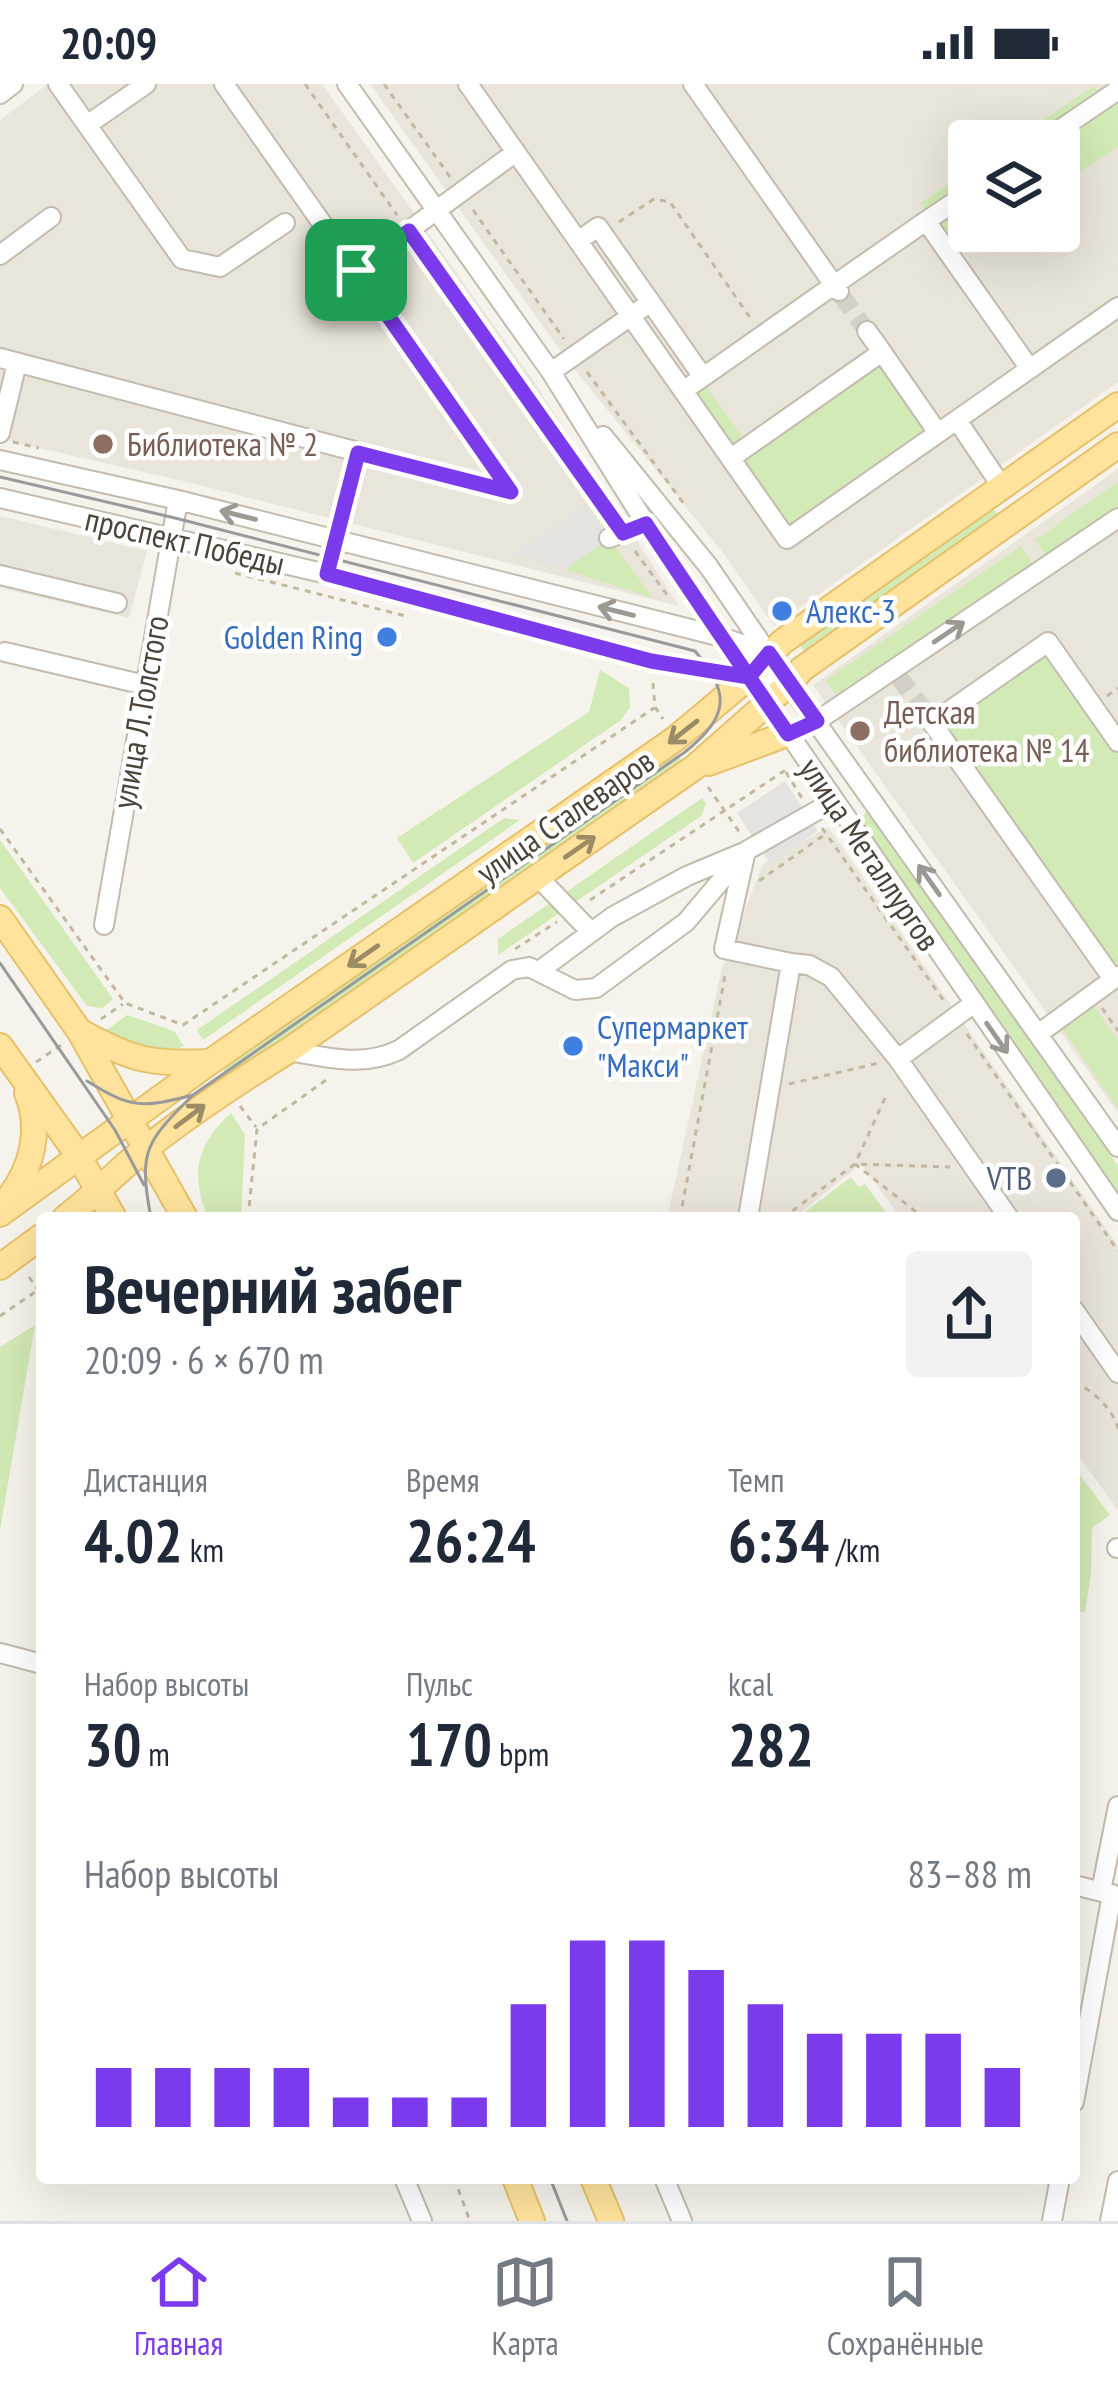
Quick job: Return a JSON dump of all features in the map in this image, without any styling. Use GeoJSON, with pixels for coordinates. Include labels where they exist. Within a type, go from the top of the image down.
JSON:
{"type":"FeatureCollection","features":[{"type":"Feature","properties":{"kind":"main road","name":"улица Сталеваров"},"geometry":{"type":"LineString","coordinates":[[0,1211],[675,739],[749,677],[769,653],[1118,405]]}},
{"type":"Feature","properties":{"kind":"main road","name":"улица Сталеваров"},"geometry":{"type":"LineString","coordinates":[[73,1212],[147,1148],[227,1089],[695,767],[802,669],[1118,445]]}},
{"type":"Feature","properties":{"kind":"main road"},"geometry":{"type":"LineString","coordinates":[[695,767],[788,734]]}},
{"type":"Feature","properties":{"kind":"main road"},"geometry":{"type":"LineString","coordinates":[[0,918],[80,1032],[181,1212]]}},
{"type":"Feature","properties":{"kind":"main road"},"geometry":{"type":"LineString","coordinates":[[80,1032],[125,1055],[167,1064],[210,1062]]}},
{"type":"Feature","properties":{"kind":"main road"},"geometry":{"type":"LineString","coordinates":[[0,1046],[78,1155],[111,1212]]}},
{"type":"Feature","properties":{"kind":"main road"},"geometry":{"type":"LineString","coordinates":[[0,1211],[20,1185],[34,1150],[33,1106],[20,1074]]}},
{"type":"Feature","properties":{"kind":"main road"},"geometry":{"type":"LineString","coordinates":[[7,1262],[36,1240]]}},
{"type":"Feature","properties":{"kind":"main road"},"geometry":{"type":"LineString","coordinates":[[517,2184],[532,2221]]}},
{"type":"Feature","properties":{"kind":"main road"},"geometry":{"type":"LineString","coordinates":[[596,2184],[611,2221]]}},
{"type":"Feature","properties":{"kind":"street"},"geometry":{"type":"LineString","coordinates":[[0,94],[13,84]]}},
{"type":"Feature","properties":{"kind":"street"},"geometry":{"type":"LineString","coordinates":[[58,84],[182,259],[220,267],[285,223]]}},
{"type":"Feature","properties":{"kind":"street"},"geometry":{"type":"LineString","coordinates":[[87,125],[146,84]]}},
{"type":"Feature","properties":{"kind":"street"},"geometry":{"type":"LineString","coordinates":[[0,433],[8,360],[511,492],[224,84]]}},
{"type":"Feature","properties":{"kind":"street","name":"улица Металлургов"},"geometry":{"type":"LineString","coordinates":[[347,84],[551,372],[767,704],[1118,1211]]}},
{"type":"Feature","properties":{"kind":"street"},"geometry":{"type":"LineString","coordinates":[[468,84],[787,539],[1118,307]]}},
{"type":"Feature","properties":{"kind":"street"},"geometry":{"type":"LineString","coordinates":[[693,84],[838,290]]}},
{"type":"Feature","properties":{"kind":"street"},"geometry":{"type":"LineString","coordinates":[[1072,120],[1115,88]]}},
{"type":"Feature","properties":{"kind":"street"},"geometry":{"type":"LineString","coordinates":[[356,270],[516,152]]}},
{"type":"Feature","properties":{"kind":"street"},"geometry":{"type":"LineString","coordinates":[[683,391],[838,290],[948,205]]}},
{"type":"Feature","properties":{"kind":"street"},"geometry":{"type":"LineString","coordinates":[[3,247],[51,217]]}},
{"type":"Feature","properties":{"kind":"street"},"geometry":{"type":"LineString","coordinates":[[926,220],[1030,369]]}},
{"type":"Feature","properties":{"kind":"street"},"geometry":{"type":"LineString","coordinates":[[578,241],[598,227],[703,377]]}},
{"type":"Feature","properties":{"kind":"street"},"geometry":{"type":"LineString","coordinates":[[551,372],[650,303]]}},
{"type":"Feature","properties":{"kind":"street"},"geometry":{"type":"LineString","coordinates":[[867,332],[938,433]]}},
{"type":"Feature","properties":{"kind":"street"},"geometry":{"type":"LineString","coordinates":[[730,458],[882,352]]}},
{"type":"Feature","properties":{"kind":"street","name":"улица Металлургов"},"geometry":{"type":"LineString","coordinates":[[551,372],[709,566],[1118,1147]]}},
{"type":"Feature","properties":{"kind":"street"},"geometry":{"type":"LineString","coordinates":[[957,420],[1003,487]]}},
{"type":"Feature","properties":{"kind":"street"},"geometry":{"type":"LineString","coordinates":[[327,574],[358,453]]}},
{"type":"Feature","properties":{"kind":"street","name":"проспект Победы"},"geometry":{"type":"LineString","coordinates":[[0,460],[336,539],[769,653]]}},
{"type":"Feature","properties":{"kind":"street","name":"проспект Победы"},"geometry":{"type":"LineString","coordinates":[[0,498],[327,574],[651,661],[789,684]]}},
{"type":"Feature","properties":{"kind":"street","name":"улица Л.Толстого"},"geometry":{"type":"LineString","coordinates":[[104,925],[178,500]]}},
{"type":"Feature","properties":{"kind":"street"},"geometry":{"type":"LineString","coordinates":[[788,734],[896,673],[1118,518]]}},
{"type":"Feature","properties":{"kind":"street"},"geometry":{"type":"LineString","coordinates":[[616,536],[646,524]]}},
{"type":"Feature","properties":{"kind":"street"},"geometry":{"type":"LineString","coordinates":[[0,575],[117,603]]}},
{"type":"Feature","properties":{"kind":"street"},"geometry":{"type":"LineString","coordinates":[[1038,1034],[1116,977],[929,718],[1048,642],[1118,742]]}},
{"type":"Feature","properties":{"kind":"street"},"geometry":{"type":"LineString","coordinates":[[5,652],[145,685]]}},
{"type":"Feature","properties":{"kind":"street"},"geometry":{"type":"LineString","coordinates":[[539,971],[612,917],[834,801]]}},
{"type":"Feature","properties":{"kind":"street"},"geometry":{"type":"LineString","coordinates":[[746,851],[727,950],[809,965],[831,977],[898,1059],[1005,1212]]}},
{"type":"Feature","properties":{"kind":"street"},"geometry":{"type":"LineString","coordinates":[[288,1051],[354,1061],[380,1059],[512,970],[529,967],[575,990],[596,988],[686,922],[746,851]]}},
{"type":"Feature","properties":{"kind":"street"},"geometry":{"type":"LineString","coordinates":[[538,877],[591,932]]}},
{"type":"Feature","properties":{"kind":"street"},"geometry":{"type":"LineString","coordinates":[[749,1212],[791,963]]}},
{"type":"Feature","properties":{"kind":"street"},"geometry":{"type":"LineString","coordinates":[[898,1059],[973,1004]]}},
{"type":"Feature","properties":{"kind":"street"},"geometry":{"type":"LineString","coordinates":[[1080,1318],[1114,1360]]}},
{"type":"Feature","properties":{"kind":"street"},"geometry":{"type":"LineString","coordinates":[[0,1653],[36,1662]]}},
{"type":"Feature","properties":{"kind":"street"},"geometry":{"type":"LineString","coordinates":[[1080,2067],[1110,1894],[1118,1806]]}},
{"type":"Feature","properties":{"kind":"street"},"geometry":{"type":"LineString","coordinates":[[1080,1887],[1110,1894]]}},
{"type":"Feature","properties":{"kind":"street"},"geometry":{"type":"LineString","coordinates":[[1110,2221],[1118,2181]]}},
{"type":"Feature","properties":{"kind":"street"},"geometry":{"type":"LineString","coordinates":[[407,2184],[422,2221]]}},
{"type":"Feature","properties":{"kind":"street"},"geometry":{"type":"LineString","coordinates":[[667,2184],[682,2221]]}},
{"type":"Feature","properties":{"kind":"street"},"geometry":{"type":"LineString","coordinates":[[1052,2221],[1059,2184]]}},
{"type":"Feature","properties":{"kind":"path"},"geometry":{"type":"LineString","coordinates":[[305,84],[616,536],[667,595]]}},
{"type":"Feature","properties":{"kind":"path"},"geometry":{"type":"LineString","coordinates":[[602,233],[649,201],[670,202],[763,335]]}},
{"type":"Feature","properties":{"kind":"path"},"geometry":{"type":"LineString","coordinates":[[217,568],[423,620]]}},
{"type":"Feature","properties":{"kind":"path"},"geometry":{"type":"LineString","coordinates":[[1101,700],[1118,688]]}},
{"type":"Feature","properties":{"kind":"path"},"geometry":{"type":"LineString","coordinates":[[0,829],[124,1003],[183,1025],[655,707]]}},
{"type":"Feature","properties":{"kind":"path"},"geometry":{"type":"LineString","coordinates":[[755,897],[760,879],[826,834]]}},
{"type":"Feature","properties":{"kind":"path"},"geometry":{"type":"LineString","coordinates":[[681,1212],[727,950]]}},
{"type":"Feature","properties":{"kind":"path"},"geometry":{"type":"LineString","coordinates":[[1093,994],[1118,1031]]}},
{"type":"Feature","properties":{"kind":"path"},"geometry":{"type":"LineString","coordinates":[[770,1088],[898,1059]]}},
{"type":"Feature","properties":{"kind":"path"},"geometry":{"type":"LineString","coordinates":[[791,1212],[855,1164],[885,1097]]}},
{"type":"Feature","properties":{"kind":"path"},"geometry":{"type":"LineString","coordinates":[[855,1164],[974,1167]]}},
{"type":"Feature","properties":{"kind":"path"},"geometry":{"type":"LineString","coordinates":[[855,1164],[916,1212]]}},
{"type":"Feature","properties":{"kind":"path"},"geometry":{"type":"LineString","coordinates":[[0,1316],[36,1291]]}},
{"type":"Feature","properties":{"kind":"path"},"geometry":{"type":"LineString","coordinates":[[1080,1384],[1118,1420],[1118,1430]]}},
{"type":"Feature","properties":{"kind":"path"},"geometry":{"type":"LineString","coordinates":[[456,2184],[470,2221]]}},
{"type":"Feature","properties":{"kind":"shaded area"},"geometry":{"type":"Polygon","coordinates":[[[48,84],[322,84],[535,383],[679,606],[0,439],[0,120],[48,84]]]}},
{"type":"Feature","properties":{"kind":"shaded area"},"geometry":{"type":"Polygon","coordinates":[[[370,84],[1118,84],[1118,382],[774,626],[724,554],[567,360],[370,84]]]}},
{"type":"Feature","properties":{"kind":"shaded area"},"geometry":{"type":"Polygon","coordinates":[[[1118,469],[1118,1113],[813,685],[1118,469]]]}},
{"type":"Feature","properties":{"kind":"shaded area"},"geometry":{"type":"Polygon","coordinates":[[[586,505],[609,538],[565,570],[514,553],[586,505]]]}},
{"type":"Feature","properties":{"kind":"shaded area"},"geometry":{"type":"Polygon","coordinates":[[[0,516],[147,551],[129,618],[0,588],[0,516]]]}},
{"type":"Feature","properties":{"kind":"shaded area"},"geometry":{"type":"Polygon","coordinates":[[[785,781],[818,831],[770,863],[737,813],[785,781]]]}},
{"type":"Feature","properties":{"kind":"shaded area"},"geometry":{"type":"Polygon","coordinates":[[[828,827],[1118,1246],[1118,1510],[1080,1458],[1080,1212],[897,1212],[861,1164],[801,1212],[668,1212],[722,968],[763,864],[828,827]]]}},
{"type":"Feature","properties":{"kind":"green space"},"geometry":{"type":"Polygon","coordinates":[[[1094,86],[1107,104],[1118,97],[1118,147],[1080,172],[1080,120],[1043,120],[1094,86]]]}},
{"type":"Feature","properties":{"kind":"green space"},"geometry":{"type":"Polygon","coordinates":[[[948,184],[948,242],[920,203],[948,184]]]}},
{"type":"Feature","properties":{"kind":"green space"},"geometry":{"type":"Polygon","coordinates":[[[882,362],[929,431],[790,529],[690,392],[704,383],[753,452],[882,362]]]}},
{"type":"Feature","properties":{"kind":"green space"},"geometry":{"type":"Polygon","coordinates":[[[1118,482],[1118,507],[1047,557],[1035,540],[1118,482]]]}},
{"type":"Feature","properties":{"kind":"green space"},"geometry":{"type":"Polygon","coordinates":[[[991,505],[998,515],[804,651],[796,640],[991,505]]]}},
{"type":"Feature","properties":{"kind":"green space"},"geometry":{"type":"Polygon","coordinates":[[[609,538],[653,598],[565,570],[609,538]]]}},
{"type":"Feature","properties":{"kind":"green space"},"geometry":{"type":"Polygon","coordinates":[[[1021,546],[1034,567],[840,701],[826,680],[1021,546]]]}},
{"type":"Feature","properties":{"kind":"green space"},"geometry":{"type":"Polygon","coordinates":[[[1048,642],[1118,742],[1118,976],[932,723],[1048,642]]]}},
{"type":"Feature","properties":{"kind":"green space"},"geometry":{"type":"Polygon","coordinates":[[[600,670],[629,688],[630,707],[621,720],[413,863],[397,838],[589,712],[600,670]]]}},
{"type":"Feature","properties":{"kind":"green space"},"geometry":{"type":"Polygon","coordinates":[[[675,751],[682,762],[228,1078],[222,1067],[675,751]]]}},
{"type":"Feature","properties":{"kind":"green space"},"geometry":{"type":"Polygon","coordinates":[[[702,798],[706,804],[701,816],[498,955],[498,939],[702,798]]]}},
{"type":"Feature","properties":{"kind":"green space"},"geometry":{"type":"Polygon","coordinates":[[[867,812],[875,817],[1118,1166],[1118,1194],[862,826],[861,817],[867,812]]]}},
{"type":"Feature","properties":{"kind":"green space"},"geometry":{"type":"Polygon","coordinates":[[[504,818],[520,820],[203,1040],[197,1030],[504,818]]]}},
{"type":"Feature","properties":{"kind":"green space"},"geometry":{"type":"Polygon","coordinates":[[[0,840],[113,999],[103,1008],[87,1006],[0,888],[0,840]]]}},
{"type":"Feature","properties":{"kind":"green space"},"geometry":{"type":"Polygon","coordinates":[[[1091,1002],[1118,1040],[1118,1109],[1059,1024],[1091,1002]]]}},
{"type":"Feature","properties":{"kind":"green space"},"geometry":{"type":"Polygon","coordinates":[[[127,1015],[174,1031],[184,1046],[153,1051],[104,1032],[127,1015]]]}},
{"type":"Feature","properties":{"kind":"green space"},"geometry":{"type":"Polygon","coordinates":[[[231,1113],[245,1134],[241,1212],[206,1212],[202,1202],[200,1161],[231,1113]]]}},
{"type":"Feature","properties":{"kind":"green space"},"geometry":{"type":"Polygon","coordinates":[[[851,1177],[859,1187],[865,1184],[886,1212],[805,1212],[851,1177]]]}},
{"type":"Feature","properties":{"kind":"green space"},"geometry":{"type":"Polygon","coordinates":[[[35,1325],[0,1530],[0,1347],[35,1325]]]}},
{"type":"Feature","properties":{"kind":"green space"},"geometry":{"type":"Polygon","coordinates":[[[1080,1475],[1110,1515],[1092,1528],[1085,1612],[1080,1612],[1080,1475]]]}},
{"type":"Feature","properties":{"kind":"tunnel"},"geometry":{"type":"LineString","coordinates":[[841,295],[867,331]]}},
{"type":"Feature","properties":{"kind":"tunnel"},"geometry":{"type":"LineString","coordinates":[[898,676],[926,713]]}},
{"type":"Feature","properties":{"kind":"tram line"},"geometry":{"type":"LineString","coordinates":[[0,477],[695,651],[719,692],[717,716],[685,752],[193,1095],[165,1124],[150,1149],[145,1177],[150,1212]]}},
{"type":"Feature","properties":{"kind":"tram line"},"geometry":{"type":"LineString","coordinates":[[0,963],[115,1130],[144,1185]]}},
{"type":"Feature","properties":{"kind":"tram line"},"geometry":{"type":"LineString","coordinates":[[87,1081],[138,1103],[193,1095]]}},
{"type":"Feature","properties":{"kind":"tram line"},"geometry":{"type":"LineString","coordinates":[[552,2184],[567,2221]]}},
{"type":"Feature","properties":{"kind":"place","name":"Библиотека № 2"},"geometry":{"type":"Point","coordinates":[103,444]}},
{"type":"Feature","properties":{"kind":"place","name":"Алекс-3"},"geometry":{"type":"Point","coordinates":[782,611]}},
{"type":"Feature","properties":{"kind":"place","name":"Golden Ring"},"geometry":{"type":"Point","coordinates":[387,637]}},
{"type":"Feature","properties":{"kind":"place","name":"Детская библиотека № 14"},"geometry":{"type":"Point","coordinates":[860,731]}},
{"type":"Feature","properties":{"kind":"place","name":"Супермаркет \"Макси\""},"geometry":{"type":"Point","coordinates":[573,1046]}},
{"type":"Feature","properties":{"kind":"place","name":"VTB"},"geometry":{"type":"Point","coordinates":[1056,1178]}},
{"type":"Feature","properties":{"kind":"route"},"geometry":{"type":"LineString","coordinates":[[356,270],[409,231],[623,533],[646,524],[749,677],[788,734],[817,721],[769,653],[749,677],[651,661],[327,574],[358,453],[511,492],[356,270]]}}]}
